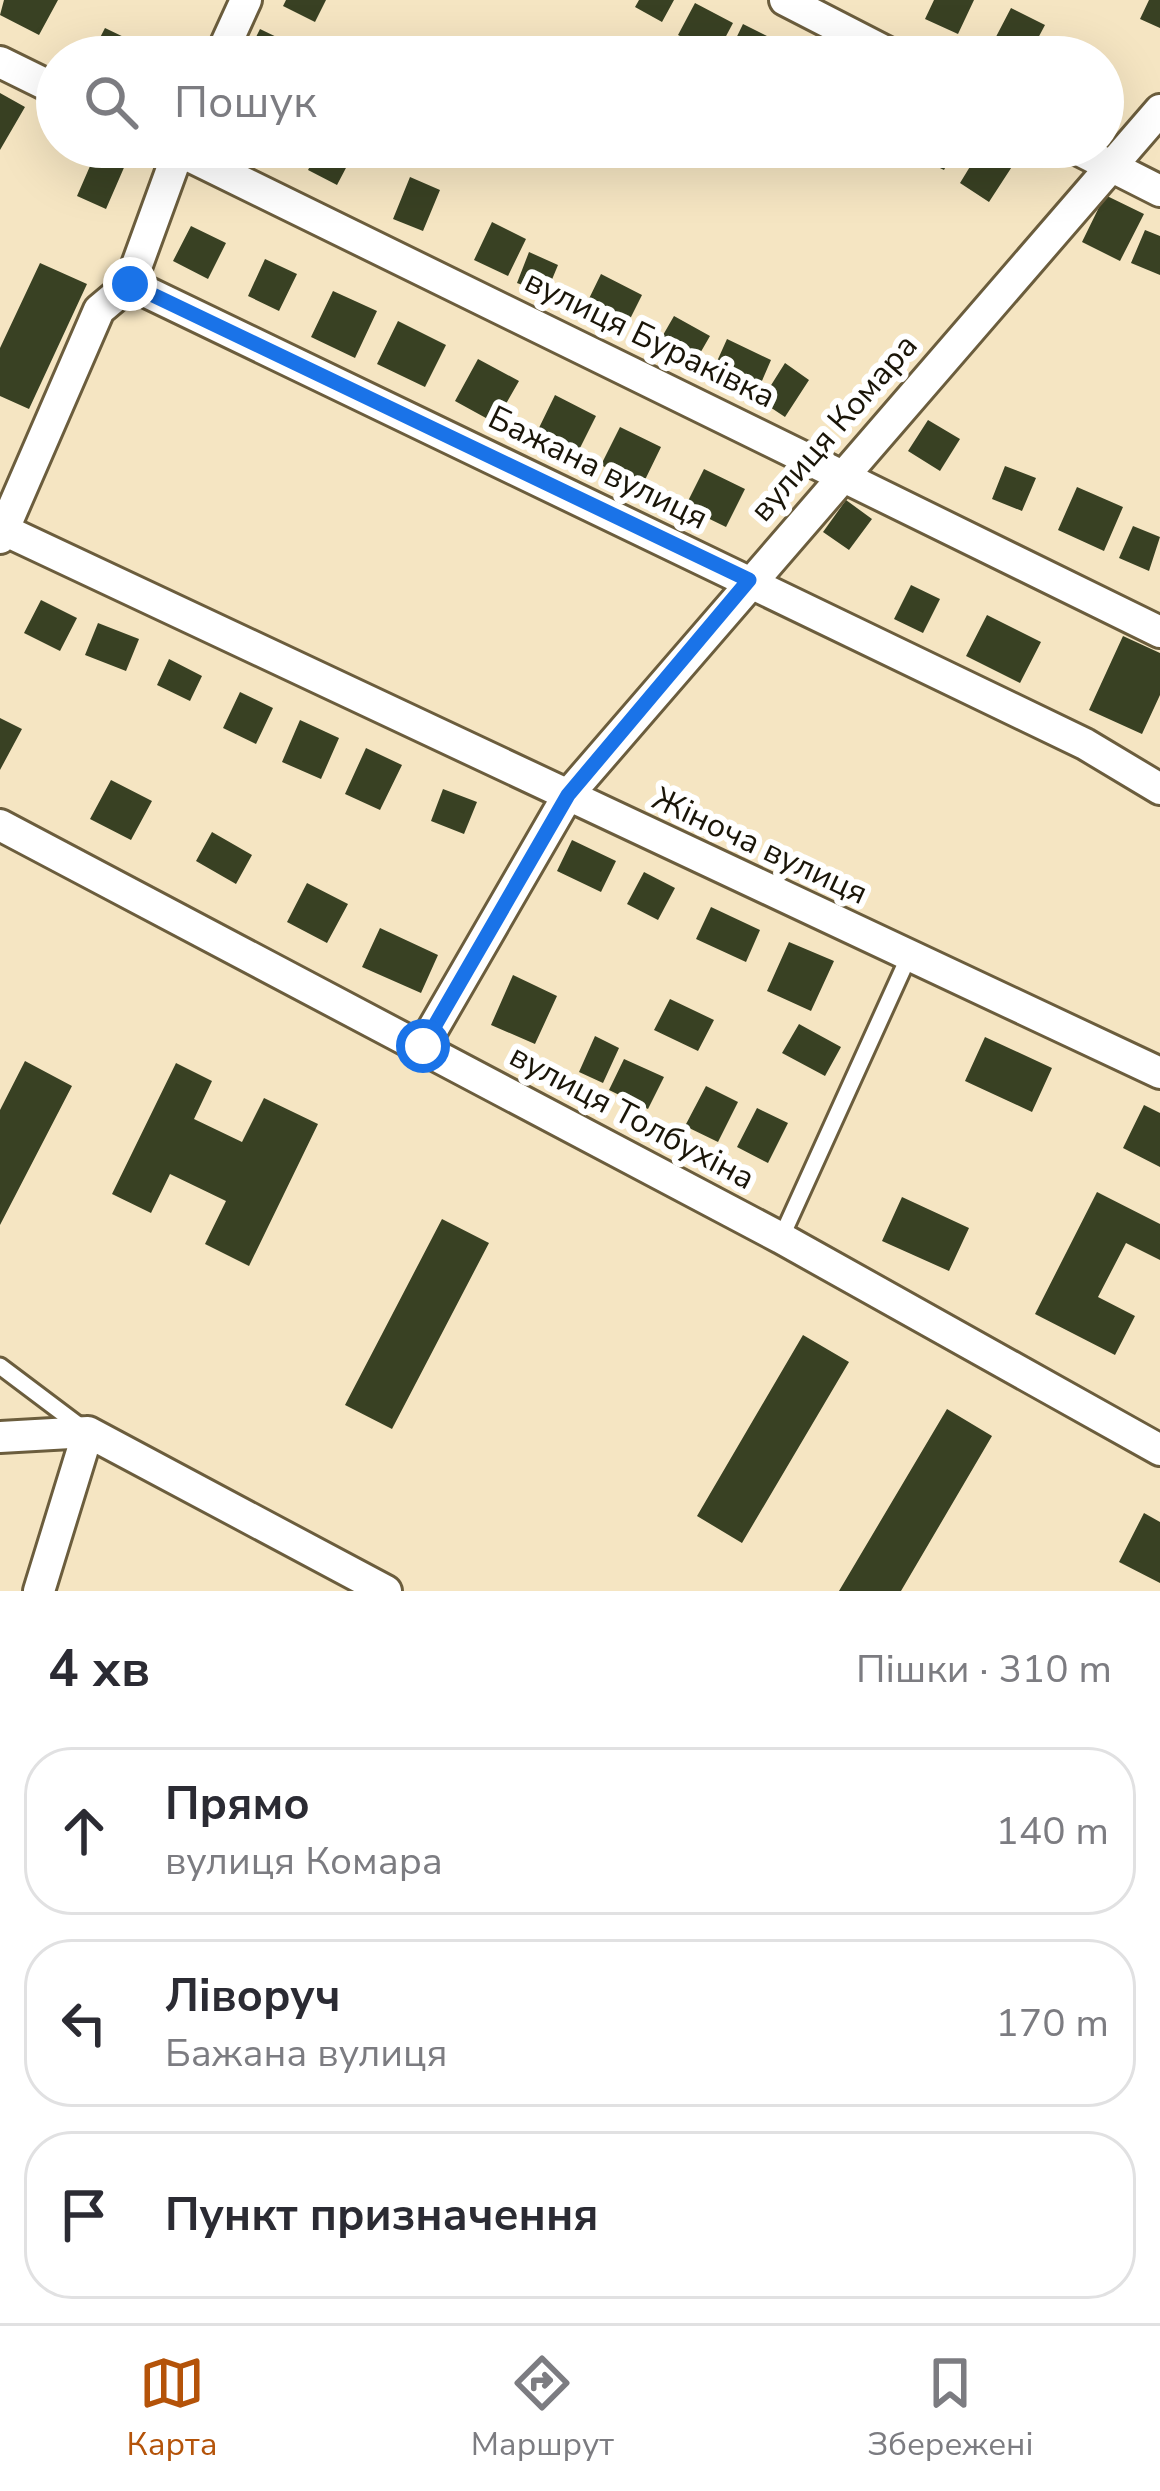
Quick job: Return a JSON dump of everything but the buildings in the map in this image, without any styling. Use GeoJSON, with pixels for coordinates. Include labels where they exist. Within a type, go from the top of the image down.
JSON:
{"type":"FeatureCollection","features":[{"type":"Feature","properties":{"kind":"street"},"geometry":{"type":"LineString","coordinates":[[230,36],[246,0]]}},
{"type":"Feature","properties":{"kind":"street"},"geometry":{"type":"LineString","coordinates":[[784,0],[855,36]]}},
{"type":"Feature","properties":{"kind":"street"},"geometry":{"type":"LineString","coordinates":[[0,62],[36,80]]}},
{"type":"Feature","properties":{"kind":"street","name":"вулиця Комара"},"geometry":{"type":"LineString","coordinates":[[1124,151],[1160,110]]}},
{"type":"Feature","properties":{"kind":"street"},"geometry":{"type":"LineString","coordinates":[[2,534],[99,310],[130,284],[170,168]]}},
{"type":"Feature","properties":{"kind":"street","name":"вулиця Бураківка"},"geometry":{"type":"LineString","coordinates":[[218,168],[1160,632]]}},
{"type":"Feature","properties":{"kind":"street","name":"вулиця Комара"},"geometry":{"type":"LineString","coordinates":[[423,1046],[568,795],[1109,168]]}},
{"type":"Feature","properties":{"kind":"street"},"geometry":{"type":"LineString","coordinates":[[1115,168],[1160,191]]}},
{"type":"Feature","properties":{"kind":"street","name":"Бажана вулиця"},"geometry":{"type":"LineString","coordinates":[[130,284],[1085,744],[1160,789]]}},
{"type":"Feature","properties":{"kind":"street","name":"Жіноча вулиця"},"geometry":{"type":"LineString","coordinates":[[2,534],[1160,1073]]}},
{"type":"Feature","properties":{"kind":"street","name":"вулиця Толбухіна"},"geometry":{"type":"LineString","coordinates":[[0,825],[781,1238],[1160,1450]]}},
{"type":"Feature","properties":{"kind":"street"},"geometry":{"type":"LineString","coordinates":[[0,1437],[88,1432],[386,1591]]}},
{"type":"Feature","properties":{"kind":"street"},"geometry":{"type":"LineString","coordinates":[[39,1591],[88,1432]]}},
{"type":"Feature","properties":{"kind":"lane"},"geometry":{"type":"LineString","coordinates":[[781,1238],[910,956]]}},
{"type":"Feature","properties":{"kind":"lane"},"geometry":{"type":"LineString","coordinates":[[0,1366],[88,1432]]}},
{"type":"Feature","properties":{"kind":"route"},"geometry":{"type":"LineString","coordinates":[[130,284],[749,580],[568,795],[423,1046]]}}]}
